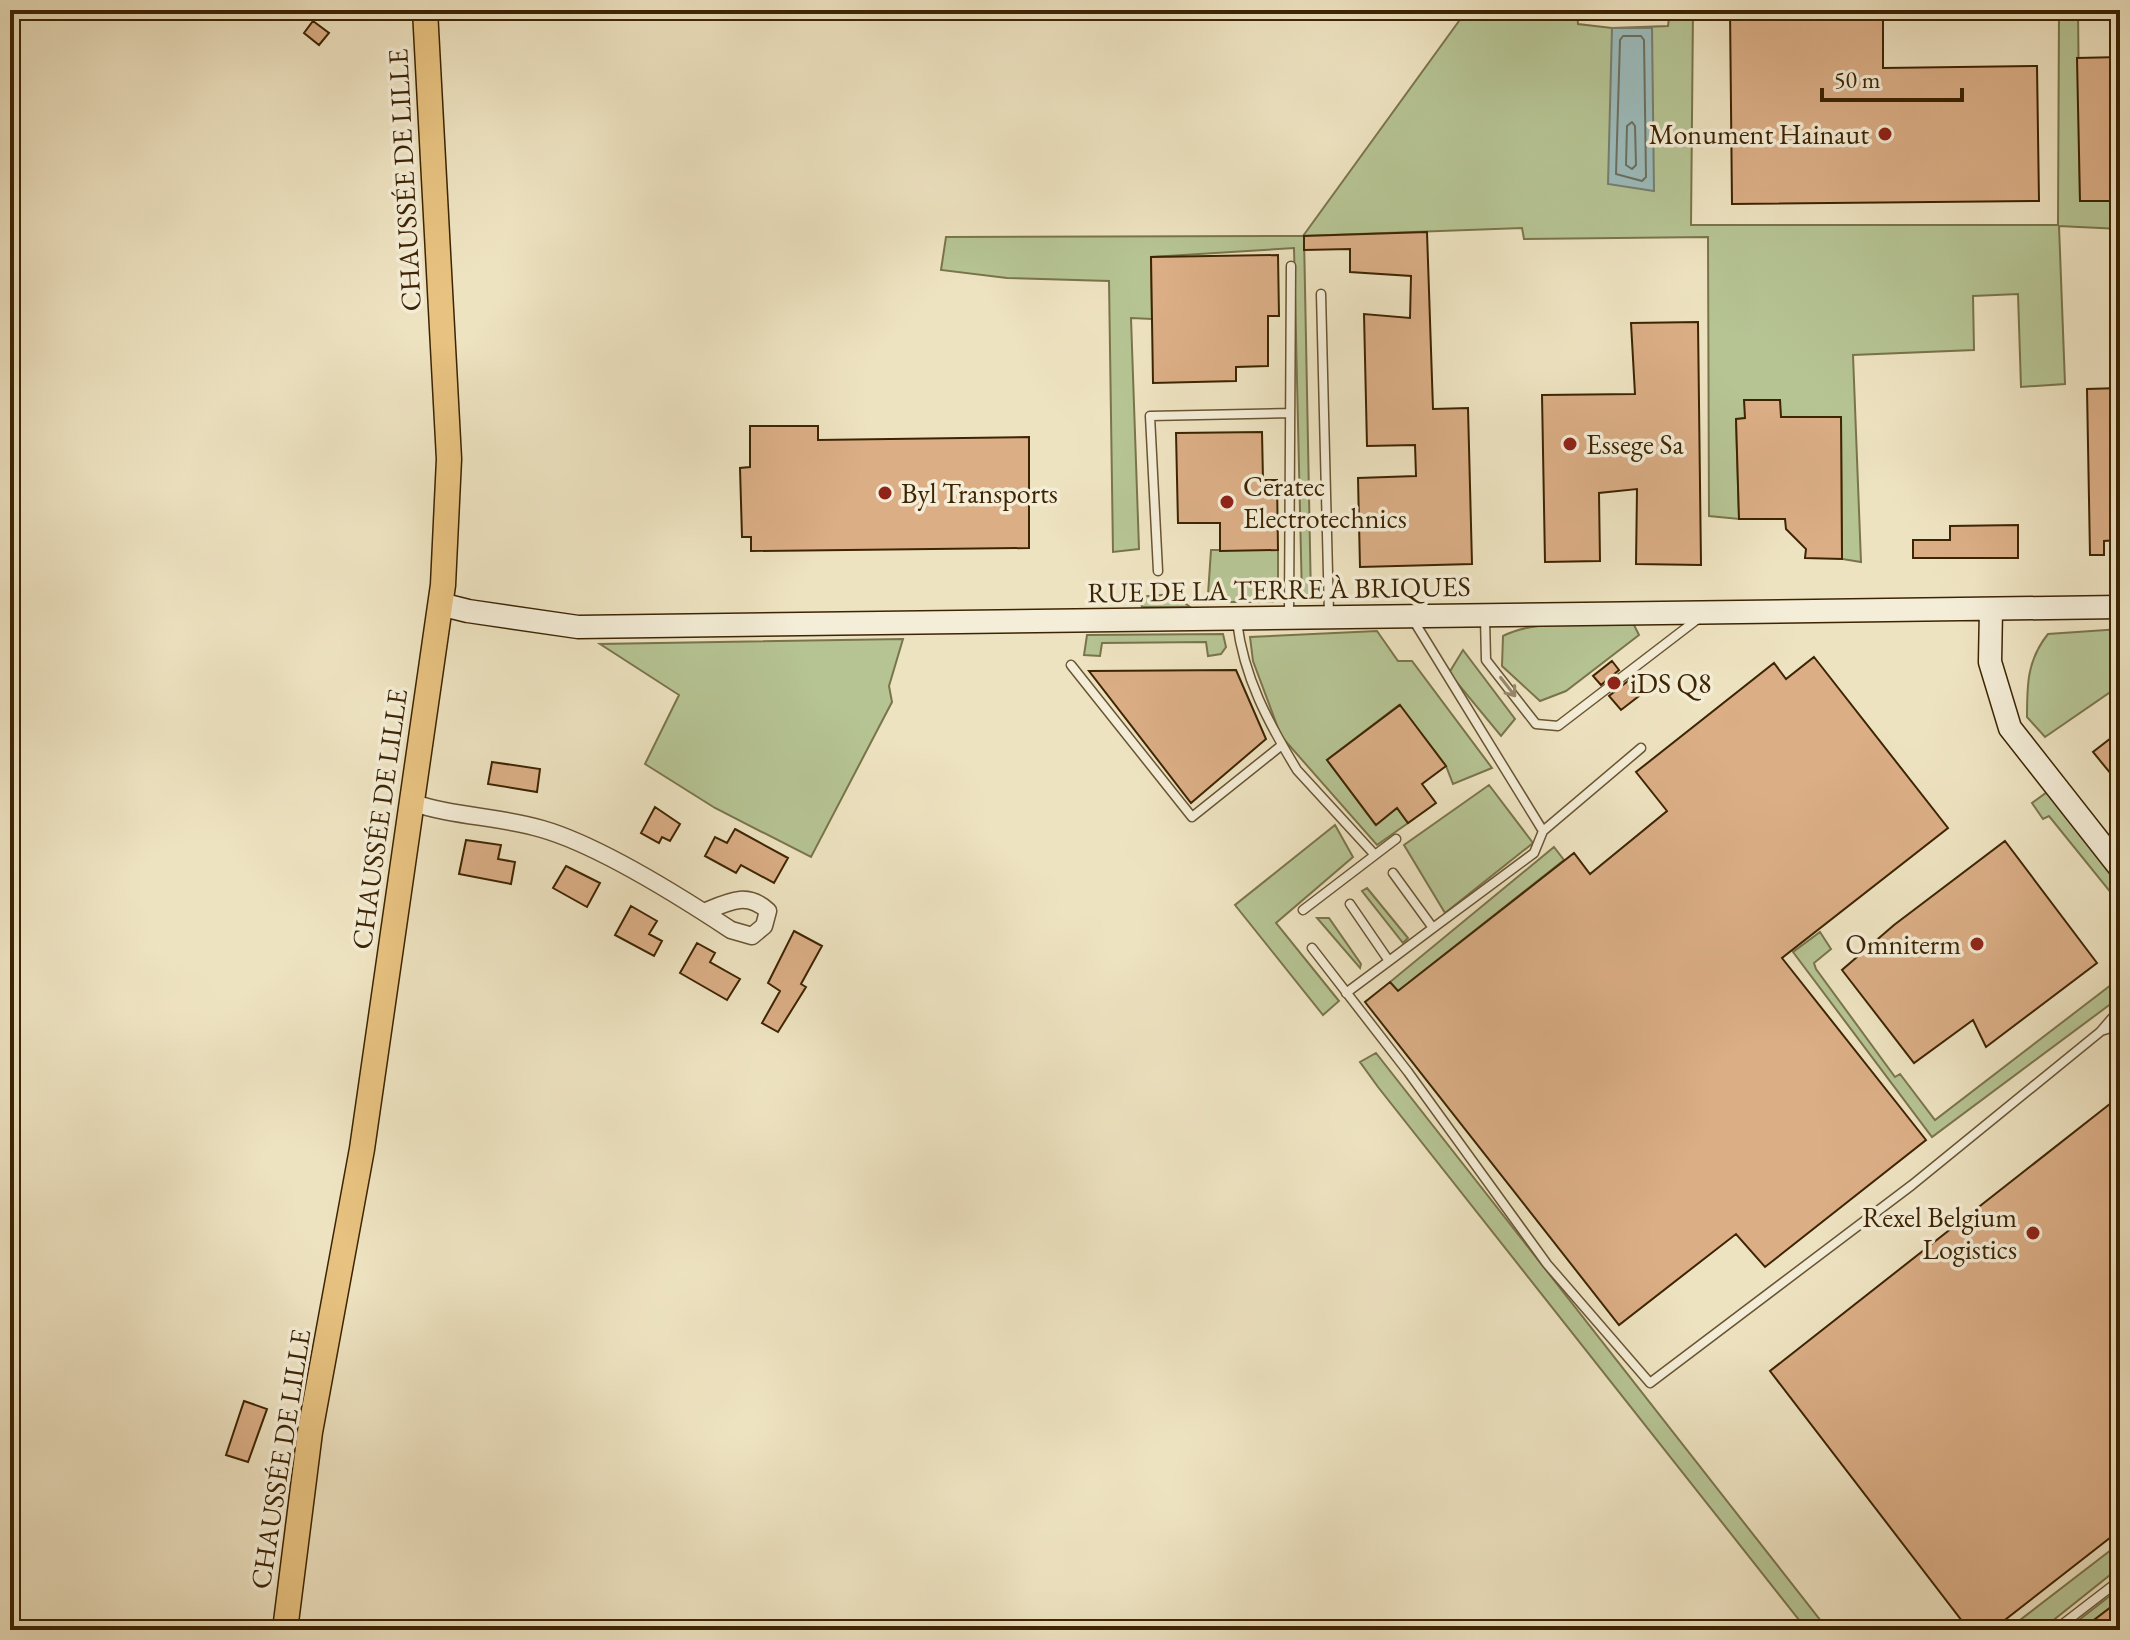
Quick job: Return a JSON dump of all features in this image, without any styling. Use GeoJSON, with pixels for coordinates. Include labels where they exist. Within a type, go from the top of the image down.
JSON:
{"type":"FeatureCollection","features":[{"type":"Feature","properties":{"kind":"main road","name":"CHAUSSÉE DE LILLE"},"geometry":{"type":"LineString","coordinates":[[285,1630],[310,1432],[362,1149],[440,604],[449,459],[425,10]]}},
{"type":"Feature","properties":{"kind":"main road","name":"RUE DE LA TERRE À BRIQUES"},"geometry":{"type":"LineString","coordinates":[[440,604],[578,627],[1704,615],[2120,607]]}},
{"type":"Feature","properties":{"kind":"main road"},"geometry":{"type":"LineString","coordinates":[[1991,609],[1990,662],[2010,728],[2120,868]]}},
{"type":"Feature","properties":{"kind":"street"},"geometry":{"type":"LineString","coordinates":[[411,802],[446,812],[540,828],[572,839],[704,912]]}},
{"type":"Feature","properties":{"kind":"lane"},"geometry":{"type":"LineString","coordinates":[[1289,619],[1291,266]]}},
{"type":"Feature","properties":{"kind":"lane"},"geometry":{"type":"LineString","coordinates":[[1321,294],[1329,619]]}},
{"type":"Feature","properties":{"kind":"lane"},"geometry":{"type":"LineString","coordinates":[[1158,571],[1150,416],[1290,413]]}},
{"type":"Feature","properties":{"kind":"lane"},"geometry":{"type":"LineString","coordinates":[[1485,617],[1486,660],[1536,724],[1558,726],[1704,615]]}},
{"type":"Feature","properties":{"kind":"lane"},"geometry":{"type":"LineString","coordinates":[[1411,618],[1543,831]]}},
{"type":"Feature","properties":{"kind":"lane"},"geometry":{"type":"LineString","coordinates":[[1237,620],[1241,656],[1251,685],[1282,745],[1297,770],[1375,855]]}},
{"type":"Feature","properties":{"kind":"lane"},"geometry":{"type":"LineString","coordinates":[[1071,665],[1192,817],[1282,745]]}},
{"type":"Feature","properties":{"kind":"lane"},"geometry":{"type":"LineString","coordinates":[[1346,993],[1534,853],[1543,831],[1641,748]]}},
{"type":"Feature","properties":{"kind":"lane"},"geometry":{"type":"LineString","coordinates":[[1303,910],[1396,839]]}},
{"type":"Feature","properties":{"kind":"lane"},"geometry":{"type":"LineString","coordinates":[[1393,873],[1433,928]]}},
{"type":"Feature","properties":{"kind":"lane"},"geometry":{"type":"LineString","coordinates":[[1350,904],[1389,961]]}},
{"type":"Feature","properties":{"kind":"lane"},"geometry":{"type":"LineString","coordinates":[[1312,948],[1547,1264],[1650,1383],[1912,1185],[2100,1032],[2120,1009]]}},
{"type":"Feature","properties":{"kind":"lane"},"geometry":{"type":"LineString","coordinates":[[2100,1032],[2120,1025]]}},
{"type":"Feature","properties":{"kind":"lane"},"geometry":{"type":"LineString","coordinates":[[2055,1630],[2120,1580]]}},
{"type":"Feature","properties":{"kind":"green space"},"geometry":{"type":"Polygon","coordinates":[[[1467,10],[1577,10],[1578,24],[1612,28],[1668,26],[1670,10],[1693,10],[1691,225],[2058,225],[2059,10],[2078,10],[2080,201],[2120,201],[2120,229],[2059,226],[2065,384],[2021,387],[2018,294],[1973,296],[1974,350],[1853,355],[1861,562],[1842,559],[1841,417],[1781,417],[1779,400],[1745,400],[1745,418],[1736,420],[1739,519],[1709,516],[1708,237],[1524,239],[1522,228],[1304,236],[1311,599],[1302,599],[1294,248],[1151,257],[1152,319],[1131,318],[1139,549],[1113,552],[1109,281],[1007,278],[941,270],[946,237],[1303,236],[1467,10]]]}},
{"type":"Feature","properties":{"kind":"green space"},"geometry":{"type":"Polygon","coordinates":[[[1211,550],[1278,550],[1278,590],[1273,602],[1222,602],[1208,595],[1211,550]]]}},
{"type":"Feature","properties":{"kind":"green space"},"geometry":{"type":"Polygon","coordinates":[[[1173,594],[1190,607],[1142,607],[1139,597],[1173,594]]]}},
{"type":"Feature","properties":{"kind":"green space"},"geometry":{"type":"Polygon","coordinates":[[[1632,621],[1639,635],[1566,691],[1540,701],[1502,666],[1503,636],[1518,630],[1549,625],[1632,621]]]}},
{"type":"Feature","properties":{"kind":"green space"},"geometry":{"type":"Polygon","coordinates":[[[2120,629],[2120,702],[2112,691],[2045,737],[2027,717],[2030,673],[2041,644],[2048,634],[2120,629]]]}},
{"type":"Feature","properties":{"kind":"green space"},"geometry":{"type":"Polygon","coordinates":[[[1377,631],[1398,661],[1412,661],[1492,768],[1453,784],[1446,766],[1399,705],[1327,760],[1375,824],[1397,808],[1408,823],[1377,845],[1281,736],[1253,661],[1250,637],[1377,631]]]}},
{"type":"Feature","properties":{"kind":"green space"},"geometry":{"type":"Polygon","coordinates":[[[1223,634],[1226,647],[1221,654],[1208,656],[1206,642],[1102,643],[1100,656],[1084,655],[1087,635],[1223,634]]]}},
{"type":"Feature","properties":{"kind":"green space"},"geometry":{"type":"Polygon","coordinates":[[[903,639],[889,686],[892,702],[811,857],[715,808],[645,764],[679,695],[600,644],[903,639]]]}},
{"type":"Feature","properties":{"kind":"green space"},"geometry":{"type":"Polygon","coordinates":[[[1463,650],[1515,719],[1501,736],[1449,673],[1463,650]]]}},
{"type":"Feature","properties":{"kind":"green space"},"geometry":{"type":"Polygon","coordinates":[[[1489,785],[1533,843],[1445,913],[1404,845],[1489,785]]]}},
{"type":"Feature","properties":{"kind":"green space"},"geometry":{"type":"Polygon","coordinates":[[[2050,790],[2120,882],[2120,904],[2049,816],[2043,819],[2032,803],[2050,790]]]}},
{"type":"Feature","properties":{"kind":"green space"},"geometry":{"type":"Polygon","coordinates":[[[1335,825],[1353,857],[1276,923],[1339,1001],[1323,1015],[1235,905],[1335,825]]]}},
{"type":"Feature","properties":{"kind":"green space"},"geometry":{"type":"Polygon","coordinates":[[[1554,847],[1564,860],[1398,991],[1390,982],[1554,847]]]}},
{"type":"Feature","properties":{"kind":"green space"},"geometry":{"type":"Polygon","coordinates":[[[1367,888],[1408,938],[1403,943],[1362,891],[1367,888]]]}},
{"type":"Feature","properties":{"kind":"green space"},"geometry":{"type":"Polygon","coordinates":[[[1317,918],[1329,918],[1361,964],[1360,968],[1317,918]]]}},
{"type":"Feature","properties":{"kind":"green space"},"geometry":{"type":"Polygon","coordinates":[[[1820,932],[1831,949],[1814,963],[1816,969],[1895,1077],[1900,1074],[1935,1120],[2120,978],[2120,997],[1932,1137],[1793,952],[1820,932]]]}},
{"type":"Feature","properties":{"kind":"green space"},"geometry":{"type":"Polygon","coordinates":[[[1376,1053],[1828,1630],[1807,1630],[1378,1087],[1360,1062],[1376,1053]]]}},
{"type":"Feature","properties":{"kind":"green space"},"geometry":{"type":"Polygon","coordinates":[[[2120,1543],[2120,1567],[2041,1630],[2007,1630],[2120,1543]]]}},
{"type":"Feature","properties":{"kind":"green space"},"geometry":{"type":"Polygon","coordinates":[[[2120,1588],[2120,1600],[2081,1630],[2066,1630],[2120,1588]]]}},
{"type":"Feature","properties":{"kind":"water"},"geometry":{"type":"Polygon","coordinates":[[[1612,28],[1652,28],[1654,191],[1608,184],[1612,28]]]}},
{"type":"Feature","properties":{"kind":"building","name":"Monument Hainaut"},"geometry":{"type":"Polygon","coordinates":[[[1730,10],[1883,10],[1883,68],[2037,66],[2039,201],[1732,204],[1730,10]]]}},
{"type":"Feature","properties":{"kind":"building"},"geometry":{"type":"Polygon","coordinates":[[[313,21],[329,33],[319,45],[304,33],[313,21]]]}},
{"type":"Feature","properties":{"kind":"building"},"geometry":{"type":"Polygon","coordinates":[[[2120,57],[2120,201],[2080,201],[2077,58],[2120,57]]]}},
{"type":"Feature","properties":{"kind":"building"},"geometry":{"type":"Polygon","coordinates":[[[1427,232],[1433,409],[1468,408],[1472,564],[1360,567],[1358,478],[1416,476],[1415,445],[1367,446],[1364,314],[1410,318],[1411,276],[1350,272],[1350,249],[1304,250],[1304,236],[1427,232]]]}},
{"type":"Feature","properties":{"kind":"building"},"geometry":{"type":"Polygon","coordinates":[[[1278,255],[1279,316],[1268,316],[1268,366],[1236,367],[1236,381],[1153,383],[1151,257],[1278,255]]]}},
{"type":"Feature","properties":{"kind":"building"},"geometry":{"type":"Polygon","coordinates":[[[1698,322],[1701,565],[1636,564],[1637,489],[1599,493],[1600,561],[1545,562],[1542,395],[1635,394],[1631,323],[1698,322]]]}},
{"type":"Feature","properties":{"kind":"building"},"geometry":{"type":"Polygon","coordinates":[[[2120,388],[2120,540],[2104,541],[2104,555],[2090,555],[2087,389],[2120,388]]]}},
{"type":"Feature","properties":{"kind":"building"},"geometry":{"type":"Polygon","coordinates":[[[1744,400],[1780,400],[1781,417],[1841,417],[1842,559],[1805,558],[1806,549],[1786,529],[1785,519],[1739,519],[1736,419],[1745,418],[1744,400]]]}},
{"type":"Feature","properties":{"kind":"building","name":"Byl Transports"},"geometry":{"type":"Polygon","coordinates":[[[750,426],[818,426],[818,440],[1029,437],[1029,548],[751,551],[751,537],[742,537],[740,468],[750,467],[750,426]]]}},
{"type":"Feature","properties":{"kind":"building","name":"Ceratec Electrotechnics"},"geometry":{"type":"Polygon","coordinates":[[[1262,432],[1263,480],[1277,480],[1278,550],[1220,551],[1220,523],[1178,523],[1176,433],[1262,432]]]}},
{"type":"Feature","properties":{"kind":"building"},"geometry":{"type":"Polygon","coordinates":[[[2018,525],[2018,558],[1913,558],[1913,540],[1950,540],[1950,526],[2018,525]]]}},
{"type":"Feature","properties":{"kind":"building"},"geometry":{"type":"Polygon","coordinates":[[[1814,657],[1948,828],[1782,958],[1926,1140],[1765,1267],[1736,1234],[1619,1325],[1365,1002],[1390,982],[1398,991],[1574,853],[1590,874],[1667,811],[1636,772],[1774,663],[1786,679],[1814,657]]]}},
{"type":"Feature","properties":{"kind":"building"},"geometry":{"type":"Polygon","coordinates":[[[1612,661],[1619,670],[1601,685],[1593,676],[1612,661]]]}},
{"type":"Feature","properties":{"kind":"building"},"geometry":{"type":"Polygon","coordinates":[[[1236,670],[1266,739],[1191,803],[1089,671],[1236,670]]]}},
{"type":"Feature","properties":{"kind":"building"},"geometry":{"type":"Polygon","coordinates":[[[1628,681],[1639,696],[1621,710],[1609,696],[1628,681]]]}},
{"type":"Feature","properties":{"kind":"building"},"geometry":{"type":"Polygon","coordinates":[[[1400,705],[1446,766],[1422,784],[1436,803],[1408,823],[1397,808],[1376,825],[1327,760],[1400,705]]]}},
{"type":"Feature","properties":{"kind":"building"},"geometry":{"type":"Polygon","coordinates":[[[2120,731],[2120,785],[2093,752],[2120,731]]]}},
{"type":"Feature","properties":{"kind":"building"},"geometry":{"type":"Polygon","coordinates":[[[492,762],[540,769],[537,792],[488,784],[492,762]]]}},
{"type":"Feature","properties":{"kind":"building"},"geometry":{"type":"Polygon","coordinates":[[[655,807],[680,824],[670,841],[662,837],[659,843],[641,833],[655,807]]]}},
{"type":"Feature","properties":{"kind":"building"},"geometry":{"type":"Polygon","coordinates":[[[735,829],[788,858],[774,883],[741,865],[736,873],[705,856],[715,837],[727,843],[735,829]]]}},
{"type":"Feature","properties":{"kind":"building"},"geometry":{"type":"Polygon","coordinates":[[[466,840],[501,845],[498,859],[515,862],[511,884],[459,874],[466,840]]]}},
{"type":"Feature","properties":{"kind":"building","name":"Omniterm"},"geometry":{"type":"Polygon","coordinates":[[[2005,841],[2097,963],[1986,1047],[1973,1020],[1914,1063],[1842,970],[1894,925],[2005,841]]]}},
{"type":"Feature","properties":{"kind":"building"},"geometry":{"type":"Polygon","coordinates":[[[566,866],[600,883],[587,907],[553,888],[566,866]]]}},
{"type":"Feature","properties":{"kind":"building"},"geometry":{"type":"Polygon","coordinates":[[[631,906],[657,921],[649,934],[662,941],[654,956],[615,935],[631,906]]]}},
{"type":"Feature","properties":{"kind":"building"},"geometry":{"type":"Polygon","coordinates":[[[794,931],[822,946],[801,984],[806,987],[778,1032],[762,1023],[780,991],[768,983],[794,931]]]}},
{"type":"Feature","properties":{"kind":"building"},"geometry":{"type":"Polygon","coordinates":[[[697,943],[715,953],[710,962],[740,979],[727,1000],[680,973],[697,943]]]}},
{"type":"Feature","properties":{"kind":"building","name":"Rexel Belgium Logistics"},"geometry":{"type":"Polygon","coordinates":[[[2120,1096],[2120,1530],[1992,1630],[1969,1630],[1770,1371],[2120,1096]]]}},
{"type":"Feature","properties":{"kind":"building"},"geometry":{"type":"Polygon","coordinates":[[[244,1401],[267,1409],[248,1462],[226,1455],[244,1401]]]}},
{"type":"Feature","properties":{"kind":"building"},"geometry":{"type":"Polygon","coordinates":[[[2120,1600],[2120,1630],[2081,1630],[2120,1600]]]}},
{"type":"Feature","properties":{"kind":"place","name":"Monument Hainaut"},"geometry":{"type":"Point","coordinates":[1885,134]}},
{"type":"Feature","properties":{"kind":"place","name":"Essege Sa"},"geometry":{"type":"Point","coordinates":[1570,444]}},
{"type":"Feature","properties":{"kind":"place","name":"Byl Transports"},"geometry":{"type":"Point","coordinates":[885,493]}},
{"type":"Feature","properties":{"kind":"place","name":"Ceratec Electrotechnics"},"geometry":{"type":"Point","coordinates":[1227,502]}},
{"type":"Feature","properties":{"kind":"place","name":"iDS Q8"},"geometry":{"type":"Point","coordinates":[1614,683]}},
{"type":"Feature","properties":{"kind":"place","name":"Omniterm"},"geometry":{"type":"Point","coordinates":[1977,944]}},
{"type":"Feature","properties":{"kind":"place","name":"Rexel Belgium Logistics"},"geometry":{"type":"Point","coordinates":[2033,1233]}}]}
